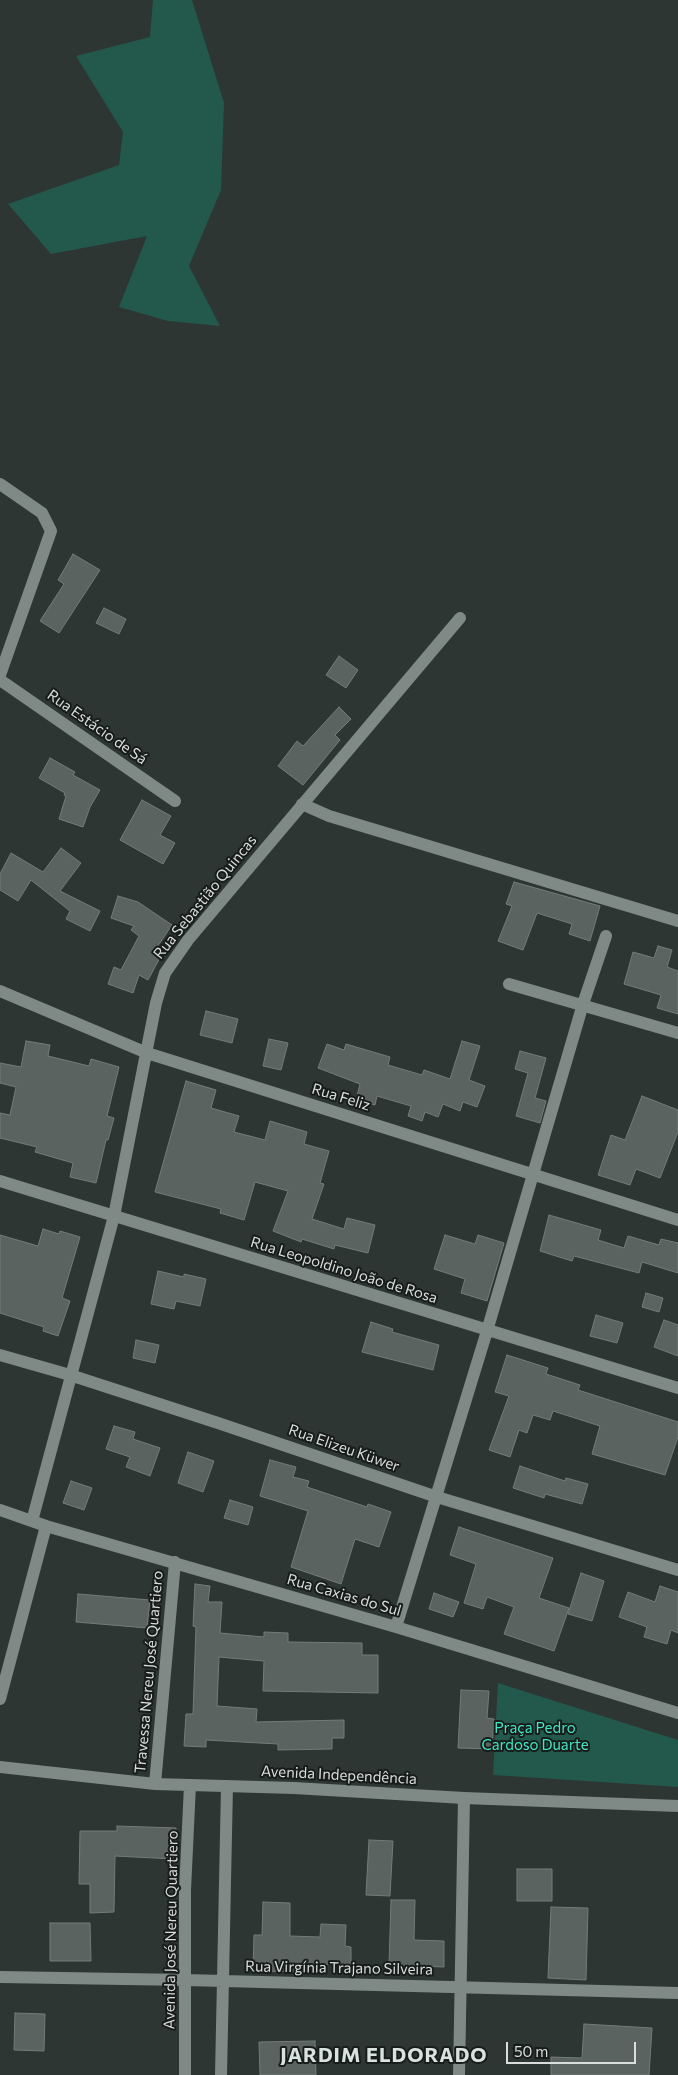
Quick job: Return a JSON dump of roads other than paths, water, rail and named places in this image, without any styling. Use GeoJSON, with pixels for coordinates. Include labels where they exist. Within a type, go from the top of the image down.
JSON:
{"type":"FeatureCollection","features":[{"type":"Feature","properties":{"kind":"street"},"geometry":{"type":"LineString","coordinates":[[0,484],[42,513],[51,531],[0,675]]}},
{"type":"Feature","properties":{"kind":"street","name":"Rua Sebastião Quincas"},"geometry":{"type":"LineString","coordinates":[[32,1522],[114,1216],[156,1003],[165,972],[188,940],[460,618]]}},
{"type":"Feature","properties":{"kind":"street","name":"Rua Estácio de Sá"},"geometry":{"type":"LineString","coordinates":[[0,680],[175,801]]}},
{"type":"Feature","properties":{"kind":"street"},"geometry":{"type":"LineString","coordinates":[[302,804],[329,816],[678,921]]}},
{"type":"Feature","properties":{"kind":"street"},"geometry":{"type":"LineString","coordinates":[[396,1627],[487,1331],[583,1004],[606,936]]}},
{"type":"Feature","properties":{"kind":"street"},"geometry":{"type":"LineString","coordinates":[[509,984],[678,1033]]}},
{"type":"Feature","properties":{"kind":"street","name":"Rua Feliz"},"geometry":{"type":"LineString","coordinates":[[0,991],[147,1053],[678,1220]]}},
{"type":"Feature","properties":{"kind":"street","name":"Rua Leopoldino João de Rosa"},"geometry":{"type":"LineString","coordinates":[[0,1180],[487,1331],[678,1388]]}},
{"type":"Feature","properties":{"kind":"street","name":"Rua Elizeu Küwer"},"geometry":{"type":"LineString","coordinates":[[0,1355],[70,1375],[228,1426],[437,1497],[678,1570]]}},
{"type":"Feature","properties":{"kind":"street","name":"Rua Caxias do Sul"},"geometry":{"type":"LineString","coordinates":[[0,1510],[32,1522],[396,1627],[678,1713]]}},
{"type":"Feature","properties":{"kind":"street"},"geometry":{"type":"LineString","coordinates":[[0,1699],[46,1526]]}},
{"type":"Feature","properties":{"kind":"street","name":"Travessa Nereu José Quartiero"},"geometry":{"type":"LineString","coordinates":[[155,1784],[175,1562]]}},
{"type":"Feature","properties":{"kind":"street","name":"Avenida Independência"},"geometry":{"type":"LineString","coordinates":[[0,1767],[155,1784],[678,1806]]}},
{"type":"Feature","properties":{"kind":"street","name":"Avenida José Nereu Quartiero"},"geometry":{"type":"LineString","coordinates":[[185,2075],[186,1890],[190,1785]]}},
{"type":"Feature","properties":{"kind":"street"},"geometry":{"type":"LineString","coordinates":[[221,2075],[227,1786]]}},
{"type":"Feature","properties":{"kind":"street"},"geometry":{"type":"LineString","coordinates":[[459,2075],[464,1798]]}},
{"type":"Feature","properties":{"kind":"street","name":"Rua Virgínia Trajano Silveira"},"geometry":{"type":"LineString","coordinates":[[0,1977],[678,1993]]}},
{"type":"Feature","properties":{"kind":"district","name":"JARDIM ELDORADO"},"geometry":{"type":"Point","coordinates":[384,2055]}},
{"type":"Feature","properties":{"kind":"park label","name":"Praça Pedro Cardoso Duarte"},"geometry":{"type":"Point","coordinates":[535,1736]}}]}
